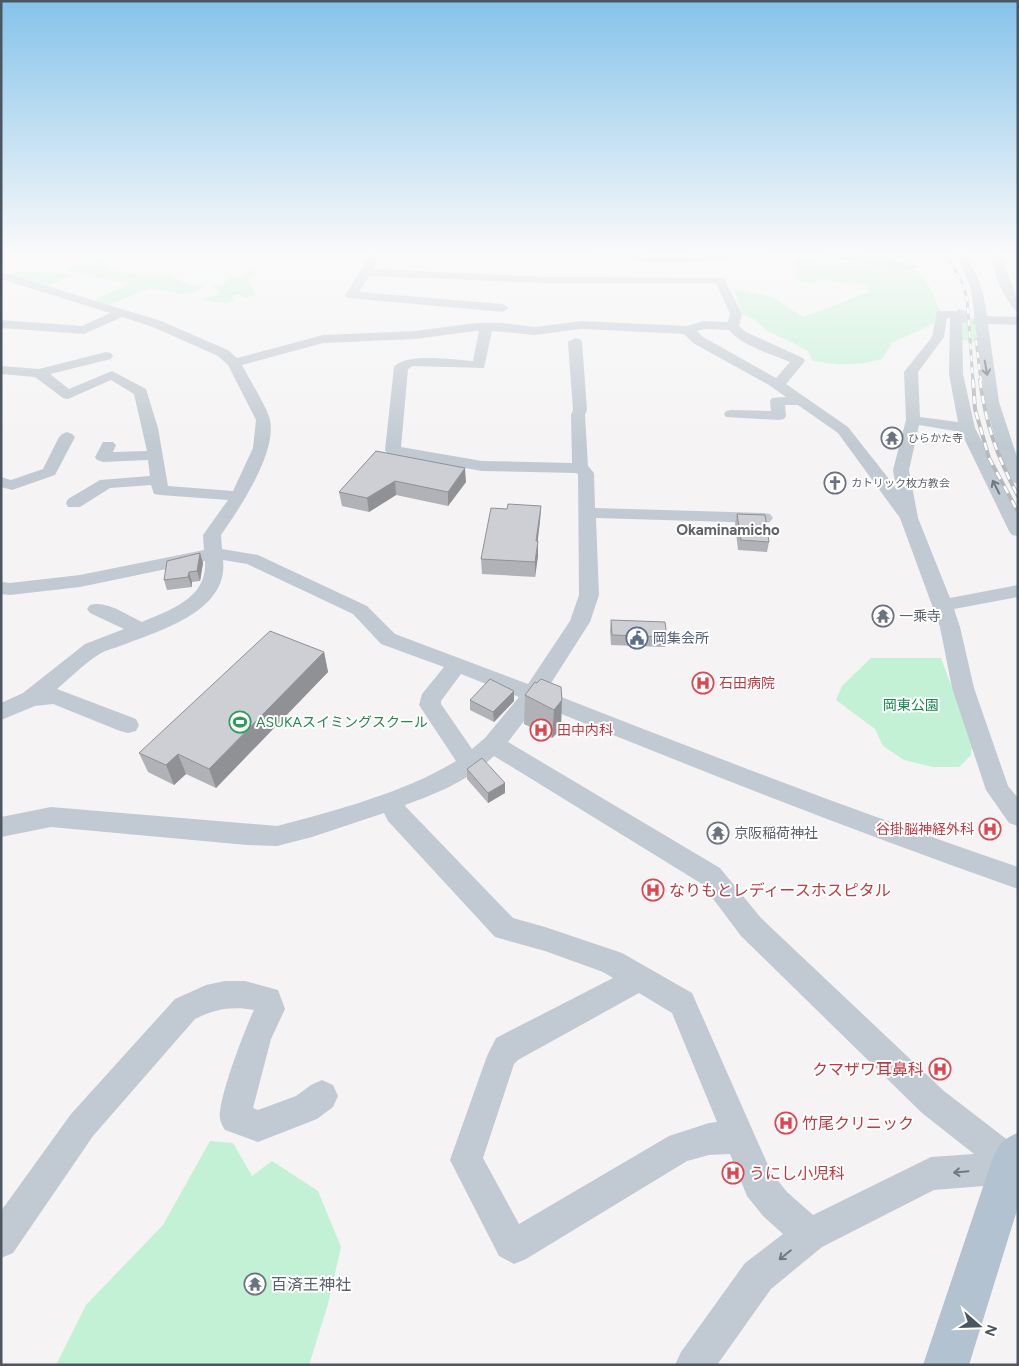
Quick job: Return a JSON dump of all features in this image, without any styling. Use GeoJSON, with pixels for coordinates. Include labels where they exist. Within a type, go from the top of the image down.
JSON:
{"type":"FeatureCollection","features":[{"type":"Feature","properties":{"kind":"main road"},"geometry":{"type":"LineString","coordinates":[[946,1365],[1013,1161]]}},
{"type":"Feature","properties":{"kind":"street"},"geometry":{"type":"LineString","coordinates":[[1,324],[84,330],[114,317]]}},
{"type":"Feature","properties":{"kind":"street"},"geometry":{"type":"LineString","coordinates":[[1,712],[31,699],[92,649],[182,612],[198,601],[212,581],[215,568],[212,535],[239,496],[261,448],[263,420],[234,363],[224,353],[157,324],[134,317]]}},
{"type":"Feature","properties":{"kind":"street"},"geometry":{"type":"LineString","coordinates":[[733,326],[735,317]]}},
{"type":"Feature","properties":{"kind":"street"},"geometry":{"type":"LineString","coordinates":[[941,317],[938,337],[911,372],[913,420],[901,470],[910,518],[950,627],[963,688],[998,790],[1018,816]]}},
{"type":"Feature","properties":{"kind":"street"},"geometry":{"type":"LineString","coordinates":[[956,317],[956,374],[967,428],[1018,530]]}},
{"type":"Feature","properties":{"kind":"street"},"geometry":{"type":"LineString","coordinates":[[981,317],[984,353],[993,409],[998,430],[1018,479]]}},
{"type":"Feature","properties":{"kind":"street"},"geometry":{"type":"LineString","coordinates":[[982,320],[1018,321]]}},
{"type":"Feature","properties":{"kind":"street"},"geometry":{"type":"LineString","coordinates":[[371,324],[385,328],[389,332],[411,333],[415,335]]}},
{"type":"Feature","properties":{"kind":"street"},"geometry":{"type":"LineString","coordinates":[[234,363],[323,339],[415,335],[486,327],[535,331],[581,325],[688,330],[704,325],[733,326],[746,338],[798,361],[782,381],[774,382]]}},
{"type":"Feature","properties":{"kind":"street"},"geometry":{"type":"LineString","coordinates":[[30,340],[46,327]]}},
{"type":"Feature","properties":{"kind":"street"},"geometry":{"type":"LineString","coordinates":[[1,827],[52,817],[247,835],[277,836],[312,827],[443,781],[470,764],[494,744],[533,694],[580,622],[589,595],[586,473],[580,468],[482,466],[393,450],[401,367],[411,362],[479,365],[486,327]]}},
{"type":"Feature","properties":{"kind":"street"},"geometry":{"type":"LineString","coordinates":[[688,330],[698,340],[774,382],[843,430],[910,518]]}},
{"type":"Feature","properties":{"kind":"street"},"geometry":{"type":"LineString","coordinates":[[575,342],[580,410],[578,415],[580,468]]}},
{"type":"Feature","properties":{"kind":"street"},"geometry":{"type":"LineString","coordinates":[[1,370],[39,374],[106,356]]}},
{"type":"Feature","properties":{"kind":"street"},"geometry":{"type":"LineString","coordinates":[[39,374],[68,395],[112,375],[141,392],[152,434],[160,490],[239,496]]}},
{"type":"Feature","properties":{"kind":"street"},"geometry":{"type":"LineString","coordinates":[[731,414],[779,416],[777,401],[803,401]]}},
{"type":"Feature","properties":{"kind":"street"},"geometry":{"type":"LineString","coordinates":[[913,420],[967,428]]}},
{"type":"Feature","properties":{"kind":"street"},"geometry":{"type":"LineString","coordinates":[[1,482],[12,485],[49,472],[67,438]]}},
{"type":"Feature","properties":{"kind":"street"},"geometry":{"type":"LineString","coordinates":[[108,445],[103,457],[154,456]]}},
{"type":"Feature","properties":{"kind":"street"},"geometry":{"type":"LineString","coordinates":[[74,503],[106,483],[159,480]]}},
{"type":"Feature","properties":{"kind":"street"},"geometry":{"type":"LineString","coordinates":[[587,513],[764,518]]}},
{"type":"Feature","properties":{"kind":"street"},"geometry":{"type":"LineString","coordinates":[[1,588],[10,589],[80,580],[215,553],[252,559],[360,610],[388,639],[457,664],[694,758],[1018,878]]}},
{"type":"Feature","properties":{"kind":"street"},"geometry":{"type":"LineString","coordinates":[[943,605],[1018,591]]}},
{"type":"Feature","properties":{"kind":"street"},"geometry":{"type":"LineString","coordinates":[[97,609],[142,630]]}},
{"type":"Feature","properties":{"kind":"street"},"geometry":{"type":"LineString","coordinates":[[457,664],[430,700],[430,705],[470,764]]}},
{"type":"Feature","properties":{"kind":"street"},"geometry":{"type":"LineString","coordinates":[[31,699],[54,696],[128,725]]}},
{"type":"Feature","properties":{"kind":"street"},"geometry":{"type":"LineString","coordinates":[[494,744],[712,876],[750,927],[926,1095],[1013,1161]]}},
{"type":"Feature","properties":{"kind":"street"},"geometry":{"type":"LineString","coordinates":[[390,801],[398,814],[505,928],[545,939],[612,962],[682,1003],[759,1184],[775,1204],[810,1234]]}},
{"type":"Feature","properties":{"kind":"street"},"geometry":{"type":"LineString","coordinates":[[640,978],[507,1049],[502,1056],[466,1160],[511,1244],[514,1247],[680,1147],[709,1139],[739,1137]]}},
{"type":"Feature","properties":{"kind":"street"},"geometry":{"type":"LineString","coordinates":[[1,1241],[82,1125],[185,1009],[200,1001],[223,993],[248,994],[268,1000],[270,1009],[258,1036],[237,1105],[236,1119],[258,1126],[266,1124],[306,1108],[322,1096]]}},
{"type":"Feature","properties":{"kind":"street"},"geometry":{"type":"LineString","coordinates":[[694,1365],[758,1276],[810,1234],[931,1174],[1013,1161]]}},
{"type":"Feature","properties":{"kind":"green space"},"geometry":{"type":"Polygon","coordinates":[[[748,317],[941,317],[941,320],[892,343],[882,359],[848,364],[813,361],[807,350],[766,330],[755,320],[748,317]]]}},
{"type":"Feature","properties":{"kind":"green space"},"geometry":{"type":"Polygon","coordinates":[[[963,317],[978,319],[978,342],[961,340],[963,317]]]}},
{"type":"Feature","properties":{"kind":"green space","name":"岡東公園"},"geometry":{"type":"Polygon","coordinates":[[[871,658],[941,658],[972,743],[971,755],[959,767],[933,767],[904,760],[883,746],[875,729],[836,700],[842,686],[871,658]]]}},
{"type":"Feature","properties":{"kind":"green space"},"geometry":{"type":"Polygon","coordinates":[[[210,1141],[233,1143],[252,1176],[272,1161],[318,1191],[341,1247],[328,1304],[309,1365],[56,1365],[86,1305],[163,1225],[210,1141]]]}},
{"type":"Feature","properties":{"kind":"building"},"geometry":{"type":"Polygon","coordinates":[[[376,451],[465,468],[448,492],[395,481],[367,498],[339,492],[376,451]]]}},
{"type":"Feature","properties":{"kind":"building"},"geometry":{"type":"Polygon","coordinates":[[[508,504],[541,506],[535,562],[481,559],[491,508],[507,509],[508,504]]]}},
{"type":"Feature","properties":{"kind":"building"},"geometry":{"type":"Polygon","coordinates":[[[737,514],[765,515],[769,542],[741,540],[737,514]]]}},
{"type":"Feature","properties":{"kind":"building"},"geometry":{"type":"Polygon","coordinates":[[[200,553],[197,571],[189,572],[188,577],[164,580],[167,561],[200,553]]]}},
{"type":"Feature","properties":{"kind":"building"},"geometry":{"type":"Polygon","coordinates":[[[611,620],[665,622],[667,637],[612,635],[611,620]]]}},
{"type":"Feature","properties":{"kind":"building"},"geometry":{"type":"Polygon","coordinates":[[[270,631],[324,652],[209,769],[178,754],[166,765],[139,753],[270,631]]]}},
{"type":"Feature","properties":{"kind":"building"},"geometry":{"type":"Polygon","coordinates":[[[490,679],[514,691],[493,712],[470,700],[490,679]]]}},
{"type":"Feature","properties":{"kind":"building"},"geometry":{"type":"Polygon","coordinates":[[[541,679],[561,687],[562,700],[554,710],[525,695],[535,682],[537,683],[541,679]]]}},
{"type":"Feature","properties":{"kind":"building"},"geometry":{"type":"Polygon","coordinates":[[[482,758],[505,783],[488,793],[467,769],[482,758]]]}},
{"type":"Feature","properties":{"kind":"tunnel"},"geometry":{"type":"LineString","coordinates":[[965,317],[982,320]]}},
{"type":"Feature","properties":{"kind":"railway"},"geometry":{"type":"LineString","coordinates":[[968,317],[973,381]]}},
{"type":"Feature","properties":{"kind":"railway"},"geometry":{"type":"LineString","coordinates":[[976,340],[981,381]]}},
{"type":"Feature","properties":{"kind":"railway"},"geometry":{"type":"LineString","coordinates":[[973,380],[975,409],[989,458],[1018,512]]}},
{"type":"Feature","properties":{"kind":"railway"},"geometry":{"type":"LineString","coordinates":[[980,380],[993,440],[1018,496]]}},
{"type":"Feature","properties":{"kind":"place","name":"ひらかた寺"},"geometry":{"type":"Point","coordinates":[892,438]}},
{"type":"Feature","properties":{"kind":"place","name":"カトリック枚方教会"},"geometry":{"type":"Point","coordinates":[835,483]}},
{"type":"Feature","properties":{"kind":"place","name":"一乘寺"},"geometry":{"type":"Point","coordinates":[883,616]}},
{"type":"Feature","properties":{"kind":"place","name":"岡集会所"},"geometry":{"type":"Point","coordinates":[637,638]}},
{"type":"Feature","properties":{"kind":"place","name":"石田病院"},"geometry":{"type":"Point","coordinates":[703,683]}},
{"type":"Feature","properties":{"kind":"place","name":"ASUKAスイミングスクール"},"geometry":{"type":"Point","coordinates":[240,722]}},
{"type":"Feature","properties":{"kind":"place","name":"田中内科"},"geometry":{"type":"Point","coordinates":[541,730]}},
{"type":"Feature","properties":{"kind":"place","name":"谷掛脳神経外科"},"geometry":{"type":"Point","coordinates":[990,829]}},
{"type":"Feature","properties":{"kind":"place","name":"京阪稲荷神社"},"geometry":{"type":"Point","coordinates":[718,833]}},
{"type":"Feature","properties":{"kind":"place","name":"なりもとレディースホスピタル"},"geometry":{"type":"Point","coordinates":[653,890]}},
{"type":"Feature","properties":{"kind":"place","name":"クマザワ耳鼻科"},"geometry":{"type":"Point","coordinates":[940,1069]}},
{"type":"Feature","properties":{"kind":"place","name":"竹尾クリニック"},"geometry":{"type":"Point","coordinates":[786,1123]}},
{"type":"Feature","properties":{"kind":"place","name":"うにし小児科"},"geometry":{"type":"Point","coordinates":[733,1173]}},
{"type":"Feature","properties":{"kind":"place","name":"百済王神社"},"geometry":{"type":"Point","coordinates":[255,1284]}},
{"type":"Feature","properties":{"kind":"district","name":"Okaminamicho"},"geometry":{"type":"Point","coordinates":[728,530]}}]}
